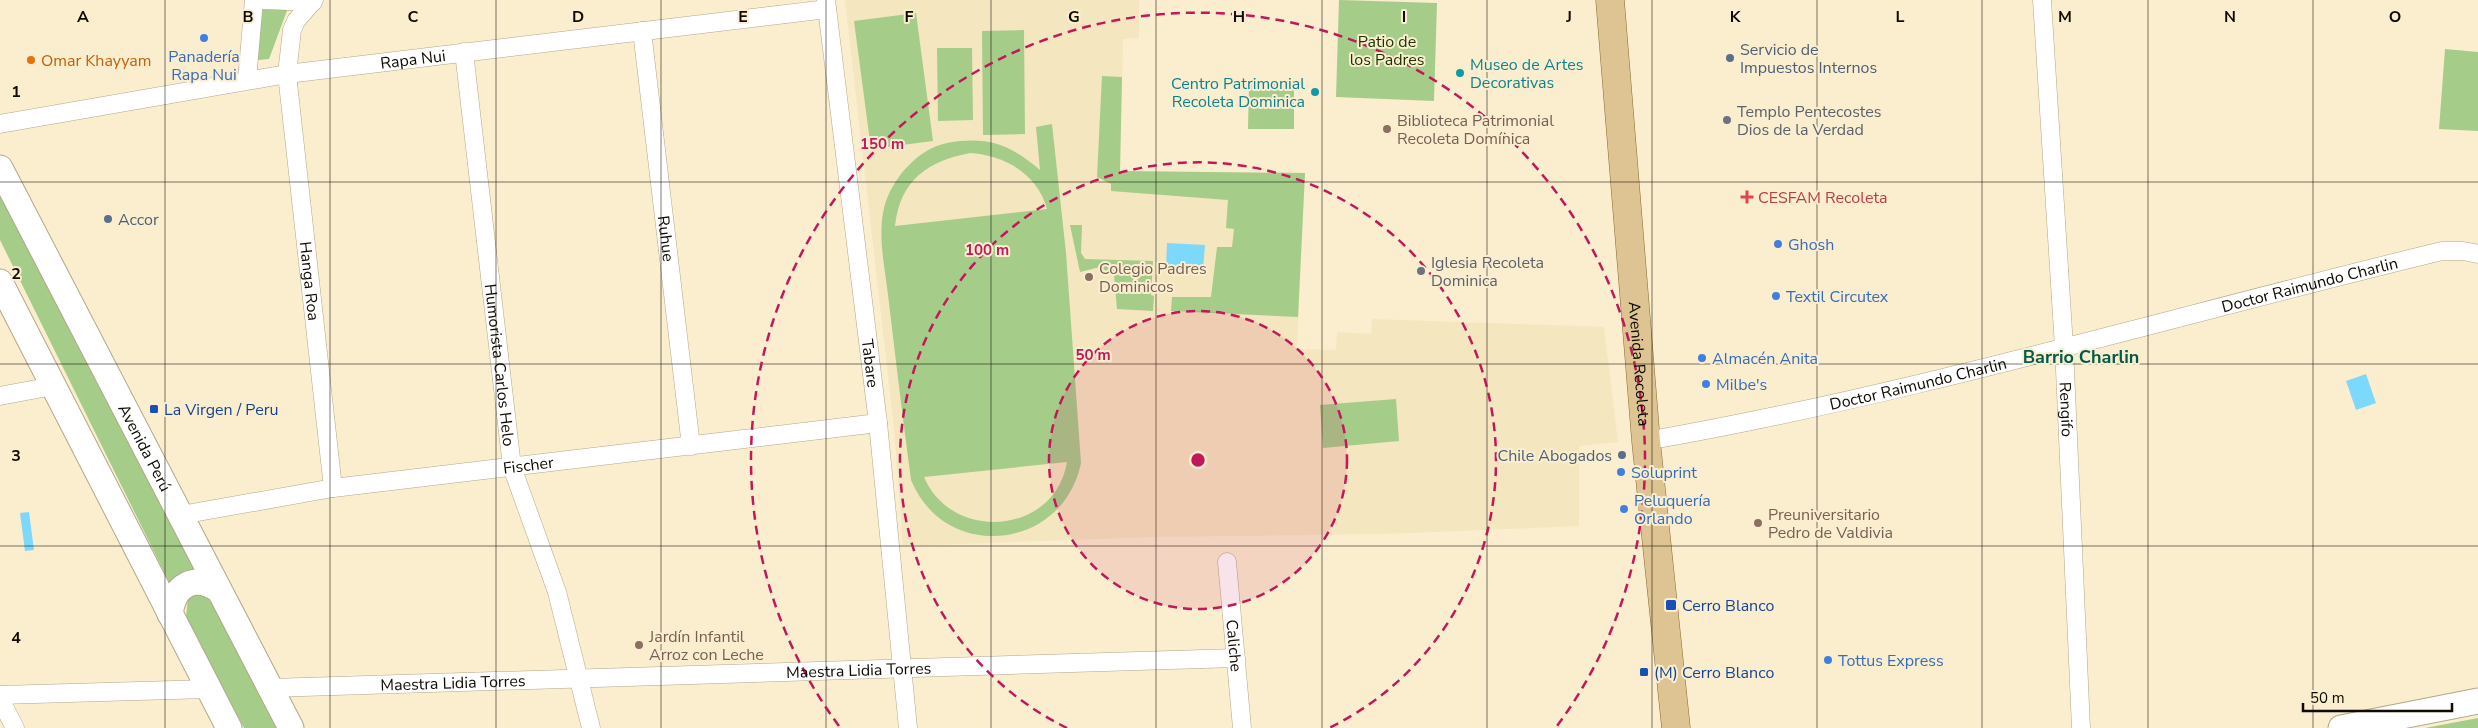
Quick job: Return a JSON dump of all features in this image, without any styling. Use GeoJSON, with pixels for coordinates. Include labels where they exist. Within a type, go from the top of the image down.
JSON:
{"type":"FeatureCollection","features":[{"type":"Feature","properties":{"kind":"main road","name":"Avenida Recoleta"},"geometry":{"type":"LineString","coordinates":[[1610,0],[1646,441],[1676,728]]}},
{"type":"Feature","properties":{"kind":"main road","name":"Avenida Perú"},"geometry":{"type":"LineString","coordinates":[[0,168],[292,728]]}},
{"type":"Feature","properties":{"kind":"main road"},"geometry":{"type":"LineString","coordinates":[[0,282],[228,728]]}},
{"type":"Feature","properties":{"kind":"main road"},"geometry":{"type":"LineString","coordinates":[[170,614],[172,602],[177,591],[187,584],[199,581],[210,583],[219,590]]}},
{"type":"Feature","properties":{"kind":"main road"},"geometry":{"type":"LineString","coordinates":[[2341,728],[2478,701]]}},
{"type":"Feature","properties":{"kind":"street"},"geometry":{"type":"LineString","coordinates":[[247,80],[254,0]]}},
{"type":"Feature","properties":{"kind":"street"},"geometry":{"type":"LineString","coordinates":[[264,0],[314,1]]}},
{"type":"Feature","properties":{"kind":"street","name":"Rengifo"},"geometry":{"type":"LineString","coordinates":[[2042,0],[2064,347],[2081,728]]}},
{"type":"Feature","properties":{"kind":"street"},"geometry":{"type":"LineString","coordinates":[[287,74],[292,30],[296,21],[314,1]]}},
{"type":"Feature","properties":{"kind":"street","name":"Rapa Nui"},"geometry":{"type":"LineString","coordinates":[[0,124],[287,74],[642,31],[827,4]]}},
{"type":"Feature","properties":{"kind":"street","name":"Tabare"},"geometry":{"type":"LineString","coordinates":[[827,4],[878,424],[908,728]]}},
{"type":"Feature","properties":{"kind":"street","name":"Ruhue"},"geometry":{"type":"LineString","coordinates":[[642,31],[691,446]]}},
{"type":"Feature","properties":{"kind":"street","name":"Humorista Carlos Helo"},"geometry":{"type":"LineString","coordinates":[[464,52],[512,467],[547,560],[591,728]]}},
{"type":"Feature","properties":{"kind":"street","name":"Hanga Roa"},"geometry":{"type":"LineString","coordinates":[[287,74],[333,488]]}},
{"type":"Feature","properties":{"kind":"street","name":"Doctor Raimundo Charlin"},"geometry":{"type":"LineString","coordinates":[[1646,441],[1748,422],[2064,347],[2442,250],[2478,254]]}},
{"type":"Feature","properties":{"kind":"street"},"geometry":{"type":"LineString","coordinates":[[0,396],[53,386]]}},
{"type":"Feature","properties":{"kind":"street","name":"Fischer"},"geometry":{"type":"LineString","coordinates":[[180,515],[333,488],[878,424]]}},
{"type":"Feature","properties":{"kind":"street","name":"Caliche"},"geometry":{"type":"LineString","coordinates":[[1227,562],[1242,728]]}},
{"type":"Feature","properties":{"kind":"street","name":"Maestra Lidia Torres"},"geometry":{"type":"LineString","coordinates":[[271,688],[1236,658]]}},
{"type":"Feature","properties":{"kind":"street"},"geometry":{"type":"LineString","coordinates":[[0,695],[208,689]]}},
{"type":"Feature","properties":{"kind":"street"},"geometry":{"type":"LineString","coordinates":[[0,699],[15,728]]}},
{"type":"Feature","properties":{"kind":"shaded area","name":"Colegio Padres Dominicos"},"geometry":{"type":"Polygon","coordinates":[[[845,0],[1139,0],[1139,38],[1123,39],[1120,171],[1305,173],[1297,349],[1336,350],[1337,332],[1371,334],[1372,319],[1604,327],[1618,442],[1579,446],[1579,526],[1385,534],[1155,537],[903,546],[894,428],[845,0]]]}},
{"type":"Feature","properties":{"kind":"green space","name":"Patio de los Padres"},"geometry":{"type":"Polygon","coordinates":[[[1339,0],[1437,3],[1434,101],[1336,97],[1339,0]]]}},
{"type":"Feature","properties":{"kind":"green space"},"geometry":{"type":"Polygon","coordinates":[[[288,8],[269,59],[258,60],[253,10],[288,8]]]}},
{"type":"Feature","properties":{"kind":"green space"},"geometry":{"type":"Polygon","coordinates":[[[916,13],[933,141],[871,149],[854,21],[916,13]]]}},
{"type":"Feature","properties":{"kind":"green space"},"geometry":{"type":"Polygon","coordinates":[[[1024,30],[1025,134],[983,135],[982,31],[1024,30]]]}},
{"type":"Feature","properties":{"kind":"green space"},"geometry":{"type":"Polygon","coordinates":[[[937,48],[972,48],[973,120],[938,121],[937,48]]]}},
{"type":"Feature","properties":{"kind":"green space"},"geometry":{"type":"Polygon","coordinates":[[[2445,49],[2478,52],[2478,131],[2439,129],[2445,49]]]}},
{"type":"Feature","properties":{"kind":"green space"},"geometry":{"type":"Polygon","coordinates":[[[1102,76],[1122,77],[1120,171],[1305,173],[1298,317],[1171,311],[1172,297],[1211,297],[1217,247],[1232,247],[1234,229],[1226,228],[1228,200],[1111,191],[1111,184],[1097,177],[1102,76]]]}},
{"type":"Feature","properties":{"kind":"green space"},"geometry":{"type":"Polygon","coordinates":[[[1249,83],[1294,83],[1294,129],[1248,129],[1249,83]]]}},
{"type":"Feature","properties":{"kind":"green space"},"geometry":{"type":"Polygon","coordinates":[[[1052,124],[1066,253],[1081,463],[1070,492],[1052,514],[1028,529],[1002,536],[975,534],[949,525],[927,507],[911,480],[883,256],[882,219],[887,197],[899,177],[916,159],[936,146],[961,141],[997,144],[1018,154],[1040,170],[1036,127],[1052,124]],[[970,153],[941,161],[919,175],[903,196],[895,226],[1047,209],[1043,197],[1028,176],[1007,162],[970,153]],[[1067,462],[924,477],[938,498],[956,513],[978,521],[1001,522],[1024,516],[1044,504],[1059,486],[1067,462]]]}},
{"type":"Feature","properties":{"kind":"green space"},"geometry":{"type":"Polygon","coordinates":[[[0,175],[203,578],[173,590],[0,240],[0,175]]]}},
{"type":"Feature","properties":{"kind":"green space"},"geometry":{"type":"Polygon","coordinates":[[[1070,225],[1082,225],[1081,253],[1085,259],[1153,261],[1151,295],[1154,296],[1153,311],[1117,309],[1114,276],[1100,267],[1080,272],[1070,225]]]}},
{"type":"Feature","properties":{"kind":"green space"},"geometry":{"type":"Polygon","coordinates":[[[1396,399],[1399,441],[1323,448],[1320,405],[1396,399]]]}},
{"type":"Feature","properties":{"kind":"green space"},"geometry":{"type":"Polygon","coordinates":[[[200,593],[218,602],[282,728],[244,728],[186,616],[188,599],[200,593]]]}},
{"type":"Feature","properties":{"kind":"green space"},"geometry":{"type":"Polygon","coordinates":[[[2478,718],[2478,728],[2425,728],[2478,718]]]}},
{"type":"Feature","properties":{"kind":"water"},"geometry":{"type":"Polygon","coordinates":[[[1167,243],[1205,245],[1203,269],[1196,268],[1196,273],[1172,271],[1172,267],[1166,267],[1167,243]]]}},
{"type":"Feature","properties":{"kind":"water"},"geometry":{"type":"Polygon","coordinates":[[[2366,374],[2376,403],[2356,410],[2346,381],[2366,374]]]}},
{"type":"Feature","properties":{"kind":"water"},"geometry":{"type":"Polygon","coordinates":[[[29,512],[34,550],[25,551],[20,513],[29,512]]]}},
{"type":"Feature","properties":{"kind":"place","name":"Panadería Rapa Nui"},"geometry":{"type":"Point","coordinates":[204,38]}},
{"type":"Feature","properties":{"kind":"place","name":"Servicio de Impuestos Internos"},"geometry":{"type":"Point","coordinates":[1730,58]}},
{"type":"Feature","properties":{"kind":"place","name":"Omar Khayyam"},"geometry":{"type":"Point","coordinates":[31,60]}},
{"type":"Feature","properties":{"kind":"place","name":"Museo de Artes Decorativas"},"geometry":{"type":"Point","coordinates":[1460,73]}},
{"type":"Feature","properties":{"kind":"place","name":"Centro Patrimonial Recoleta Dominica"},"geometry":{"type":"Point","coordinates":[1315,92]}},
{"type":"Feature","properties":{"kind":"place","name":"Templo Pentecostes Dios de la Verdad"},"geometry":{"type":"Point","coordinates":[1727,120]}},
{"type":"Feature","properties":{"kind":"place","name":"Biblioteca Patrimonial Recoleta Domínica"},"geometry":{"type":"Point","coordinates":[1387,129]}},
{"type":"Feature","properties":{"kind":"place","name":"CESFAM Recoleta"},"geometry":{"type":"Point","coordinates":[1747,197]}},
{"type":"Feature","properties":{"kind":"place","name":"Accor"},"geometry":{"type":"Point","coordinates":[108,219]}},
{"type":"Feature","properties":{"kind":"place","name":"Ghosh"},"geometry":{"type":"Point","coordinates":[1778,244]}},
{"type":"Feature","properties":{"kind":"place","name":"Iglesia Recoleta Dominica"},"geometry":{"type":"Point","coordinates":[1421,271]}},
{"type":"Feature","properties":{"kind":"place","name":"Colegio Padres Dominicos"},"geometry":{"type":"Point","coordinates":[1089,277]}},
{"type":"Feature","properties":{"kind":"place","name":"Textil Circutex"},"geometry":{"type":"Point","coordinates":[1776,296]}},
{"type":"Feature","properties":{"kind":"place","name":"Almacén Anita"},"geometry":{"type":"Point","coordinates":[1702,358]}},
{"type":"Feature","properties":{"kind":"place","name":"Milbe's"},"geometry":{"type":"Point","coordinates":[1706,384]}},
{"type":"Feature","properties":{"kind":"place","name":"La Virgen / Peru"},"geometry":{"type":"Point","coordinates":[154,409]}},
{"type":"Feature","properties":{"kind":"place","name":"Chile Abogados"},"geometry":{"type":"Point","coordinates":[1622,455]}},
{"type":"Feature","properties":{"kind":"place","name":"Soluprint"},"geometry":{"type":"Point","coordinates":[1621,472]}},
{"type":"Feature","properties":{"kind":"place","name":"Peluquería Orlando"},"geometry":{"type":"Point","coordinates":[1624,509]}},
{"type":"Feature","properties":{"kind":"place","name":"Preuniversitario Pedro de Valdivia"},"geometry":{"type":"Point","coordinates":[1758,523]}},
{"type":"Feature","properties":{"kind":"place","name":"Cerro Blanco"},"geometry":{"type":"Point","coordinates":[1671,605]}},
{"type":"Feature","properties":{"kind":"place","name":"Jardín Infantil Arroz con Leche"},"geometry":{"type":"Point","coordinates":[639,645]}},
{"type":"Feature","properties":{"kind":"place","name":"Tottus Express"},"geometry":{"type":"Point","coordinates":[1828,660]}},
{"type":"Feature","properties":{"kind":"place","name":"(M) Cerro Blanco"},"geometry":{"type":"Point","coordinates":[1644,672]}},
{"type":"Feature","properties":{"kind":"district","name":"Barrio Charlin"},"geometry":{"type":"Point","coordinates":[2081,357]}}]}
